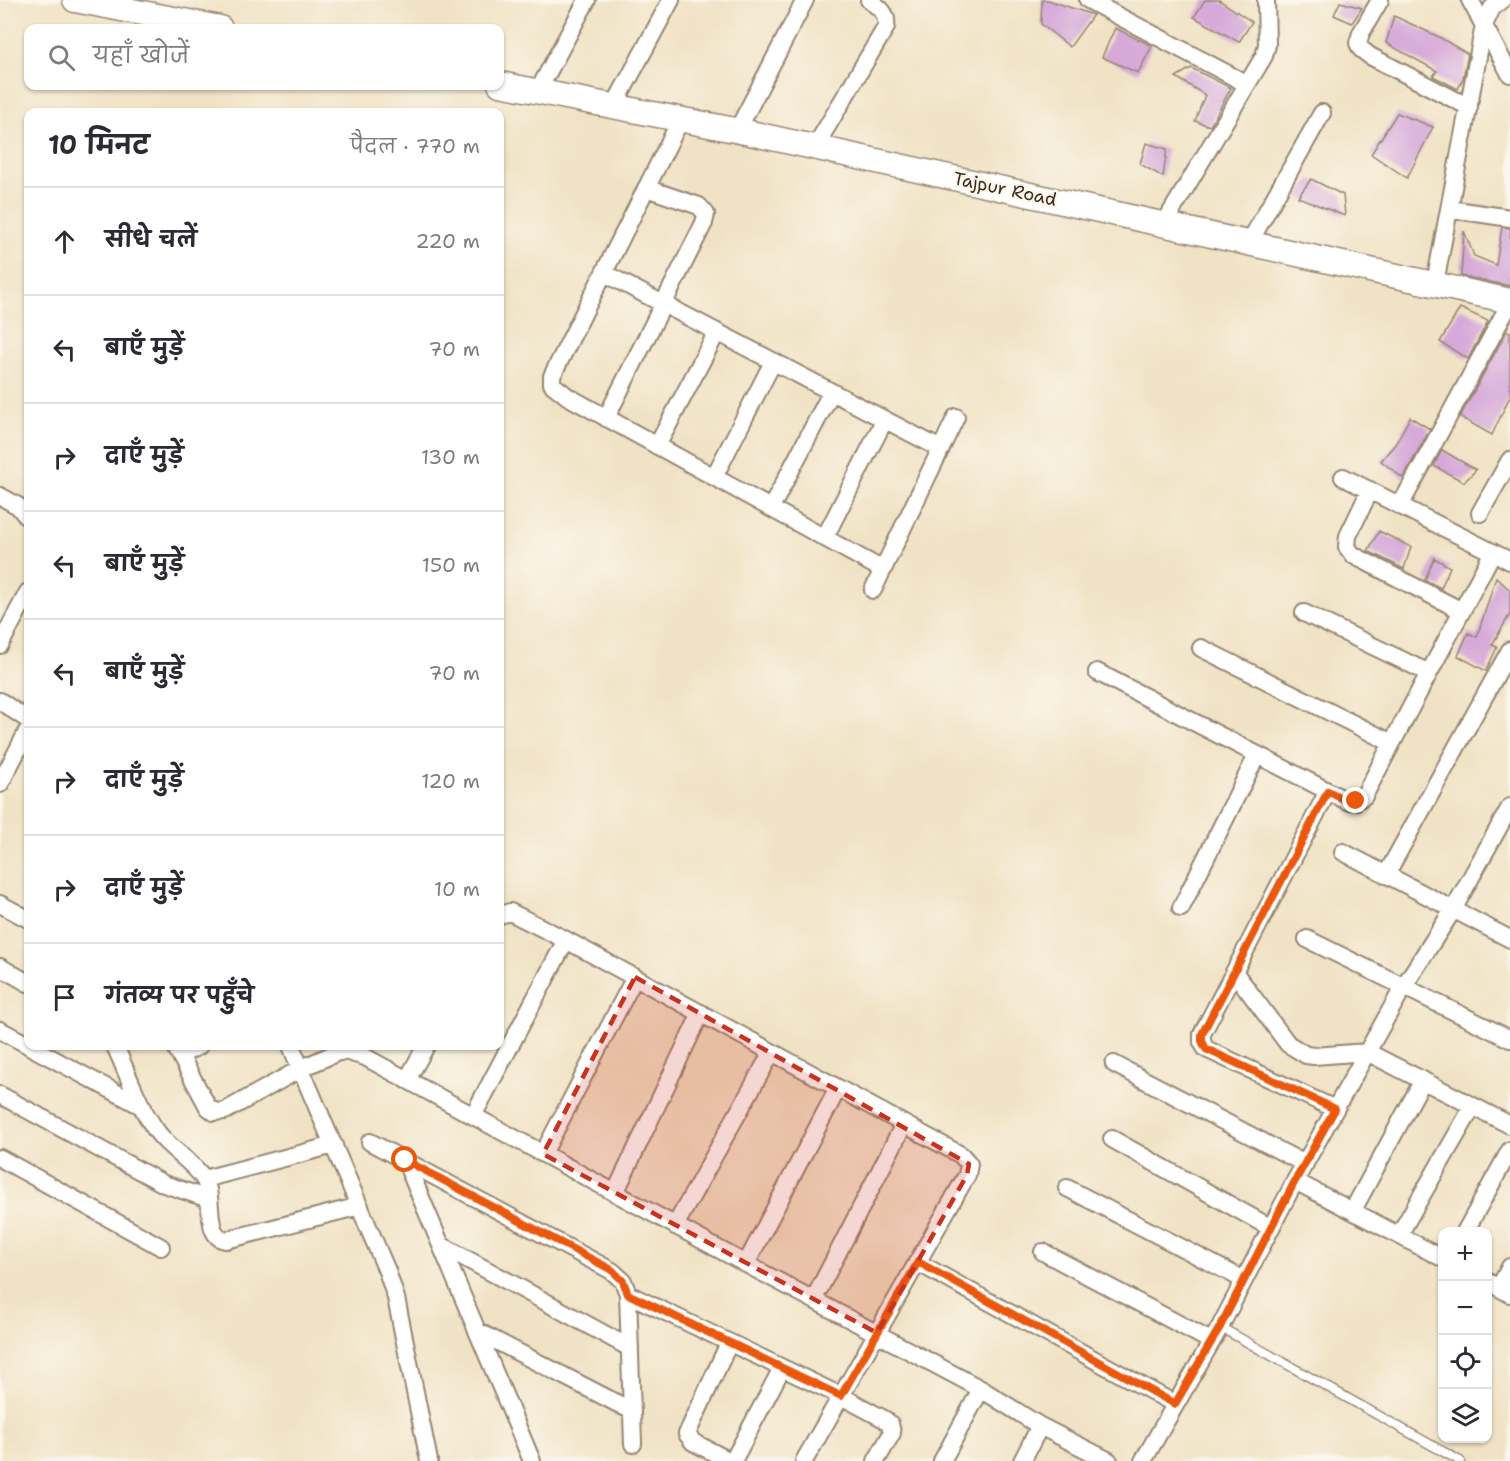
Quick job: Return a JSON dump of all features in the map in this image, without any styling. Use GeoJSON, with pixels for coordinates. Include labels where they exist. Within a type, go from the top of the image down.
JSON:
{"type":"FeatureCollection","features":[{"type":"Feature","properties":{"kind":"main road"},"geometry":{"type":"LineString","coordinates":[[75,0],[199,24]]}},
{"type":"Feature","properties":{"kind":"main road","name":"Tajpur Road"},"geometry":{"type":"LineString","coordinates":[[504,85],[815,147],[1435,283],[1510,302]]}},
{"type":"Feature","properties":{"kind":"street"},"geometry":{"type":"LineString","coordinates":[[538,91],[586,0]]}},
{"type":"Feature","properties":{"kind":"street"},"geometry":{"type":"LineString","coordinates":[[614,106],[671,0]]}},
{"type":"Feature","properties":{"kind":"street"},"geometry":{"type":"LineString","coordinates":[[737,131],[805,0]]}},
{"type":"Feature","properties":{"kind":"street"},"geometry":{"type":"LineString","coordinates":[[815,147],[886,27],[887,19],[883,11],[869,0]]}},
{"type":"Feature","properties":{"kind":"street"},"geometry":{"type":"LineString","coordinates":[[1088,0],[1247,84]]}},
{"type":"Feature","properties":{"kind":"street"},"geometry":{"type":"LineString","coordinates":[[1164,224],[1264,56],[1267,45],[1266,0]]}},
{"type":"Feature","properties":{"kind":"street"},"geometry":{"type":"LineString","coordinates":[[1380,0],[1361,33],[1358,43],[1361,50],[1469,107]]}},
{"type":"Feature","properties":{"kind":"street"},"geometry":{"type":"LineString","coordinates":[[1470,0],[1510,74]]}},
{"type":"Feature","properties":{"kind":"street"},"geometry":{"type":"LineString","coordinates":[[1435,283],[1484,25],[1492,8],[1502,0]]}},
{"type":"Feature","properties":{"kind":"street"},"geometry":{"type":"LineString","coordinates":[[1250,243],[1322,113]]}},
{"type":"Feature","properties":{"kind":"street"},"geometry":{"type":"LineString","coordinates":[[681,119],[552,376],[552,384],[567,396],[606,418],[883,570]]}},
{"type":"Feature","properties":{"kind":"street"},"geometry":{"type":"LineString","coordinates":[[606,418],[704,224],[706,214],[699,206],[646,188]]}},
{"type":"Feature","properties":{"kind":"street"},"geometry":{"type":"LineString","coordinates":[[1449,210],[1510,218]]}},
{"type":"Feature","properties":{"kind":"street"},"geometry":{"type":"LineString","coordinates":[[604,273],[941,449]]}},
{"type":"Feature","properties":{"kind":"street"},"geometry":{"type":"LineString","coordinates":[[1400,506],[1510,302]]}},
{"type":"Feature","properties":{"kind":"street"},"geometry":{"type":"LineString","coordinates":[[657,446],[717,332]]}},
{"type":"Feature","properties":{"kind":"street"},"geometry":{"type":"LineString","coordinates":[[714,477],[773,362]]}},
{"type":"Feature","properties":{"kind":"street"},"geometry":{"type":"LineString","coordinates":[[771,508],[831,393]]}},
{"type":"Feature","properties":{"kind":"street"},"geometry":{"type":"LineString","coordinates":[[873,590],[956,417]]}},
{"type":"Feature","properties":{"kind":"street"},"geometry":{"type":"LineString","coordinates":[[825,537],[884,421]]}},
{"type":"Feature","properties":{"kind":"street"},"geometry":{"type":"LineString","coordinates":[[1480,513],[1510,460]]}},
{"type":"Feature","properties":{"kind":"street"},"geometry":{"type":"LineString","coordinates":[[1343,477],[1510,561]]}},
{"type":"Feature","properties":{"kind":"street"},"geometry":{"type":"LineString","coordinates":[[1370,490],[1348,536],[1347,547],[1353,555],[1462,611]]}},
{"type":"Feature","properties":{"kind":"street"},"geometry":{"type":"LineString","coordinates":[[1,499],[18,506],[24,513]]}},
{"type":"Feature","properties":{"kind":"street"},"geometry":{"type":"LineString","coordinates":[[1097,672],[1347,801],[1356,801],[1364,796],[1493,552]]}},
{"type":"Feature","properties":{"kind":"street"},"geometry":{"type":"LineString","coordinates":[[0,645],[24,600]]}},
{"type":"Feature","properties":{"kind":"street"},"geometry":{"type":"LineString","coordinates":[[1304,613],[1429,674]]}},
{"type":"Feature","properties":{"kind":"street"},"geometry":{"type":"LineString","coordinates":[[1201,648],[1392,743]]}},
{"type":"Feature","properties":{"kind":"street"},"geometry":{"type":"LineString","coordinates":[[1386,874],[1510,650]]}},
{"type":"Feature","properties":{"kind":"street"},"geometry":{"type":"LineString","coordinates":[[0,701],[24,717]]}},
{"type":"Feature","properties":{"kind":"street"},"geometry":{"type":"LineString","coordinates":[[0,784],[24,738]]}},
{"type":"Feature","properties":{"kind":"street"},"geometry":{"type":"LineString","coordinates":[[1181,908],[1257,755]]}},
{"type":"Feature","properties":{"kind":"street"},"geometry":{"type":"LineString","coordinates":[[1328,791],[1202,1034],[1202,1041],[1206,1049],[1335,1109]]}},
{"type":"Feature","properties":{"kind":"street"},"geometry":{"type":"LineString","coordinates":[[1143,1461],[1215,1334],[1295,1181],[1404,986],[1453,910],[1510,807]]}},
{"type":"Feature","properties":{"kind":"street"},"geometry":{"type":"LineString","coordinates":[[1343,852],[1510,939]]}},
{"type":"Feature","properties":{"kind":"street"},"geometry":{"type":"LineString","coordinates":[[0,904],[24,917]]}},
{"type":"Feature","properties":{"kind":"street"},"geometry":{"type":"LineString","coordinates":[[504,914],[510,912],[567,940],[961,1155],[969,1164],[967,1176],[804,1461]]}},
{"type":"Feature","properties":{"kind":"street"},"geometry":{"type":"LineString","coordinates":[[1307,939],[1510,1039]]}},
{"type":"Feature","properties":{"kind":"street"},"geometry":{"type":"LineString","coordinates":[[473,1116],[567,940]]}},
{"type":"Feature","properties":{"kind":"street"},"geometry":{"type":"LineString","coordinates":[[0,967],[24,981]]}},
{"type":"Feature","properties":{"kind":"street"},"geometry":{"type":"LineString","coordinates":[[1234,973],[1288,1044],[1297,1051],[1314,1056],[1367,1052],[1510,1125]]}},
{"type":"Feature","properties":{"kind":"street"},"geometry":{"type":"LineString","coordinates":[[543,1154],[634,977]]}},
{"type":"Feature","properties":{"kind":"street"},"geometry":{"type":"LineString","coordinates":[[615,1193],[701,1013]]}},
{"type":"Feature","properties":{"kind":"street"},"geometry":{"type":"LineString","coordinates":[[0,1030],[24,1042]]}},
{"type":"Feature","properties":{"kind":"street"},"geometry":{"type":"LineString","coordinates":[[38,1050],[143,1107]]}},
{"type":"Feature","properties":{"kind":"street"},"geometry":{"type":"LineString","coordinates":[[117,1050],[156,1131],[169,1147],[204,1179],[209,1190],[213,1233],[220,1239],[226,1240],[360,1206]]}},
{"type":"Feature","properties":{"kind":"street"},"geometry":{"type":"LineString","coordinates":[[177,1050],[208,1107],[214,1112],[225,1111],[302,1068],[339,1052],[365,1057],[675,1226],[878,1333],[981,1389],[1040,1426],[1109,1461]]}},
{"type":"Feature","properties":{"kind":"street"},"geometry":{"type":"LineString","coordinates":[[293,1050],[387,1271],[396,1298],[429,1461]]}},
{"type":"Feature","properties":{"kind":"street"},"geometry":{"type":"LineString","coordinates":[[407,1080],[424,1050]]}},
{"type":"Feature","properties":{"kind":"street"},"geometry":{"type":"LineString","coordinates":[[675,1226],[772,1052]]}},
{"type":"Feature","properties":{"kind":"street"},"geometry":{"type":"LineString","coordinates":[[1114,1064],[1305,1164]]}},
{"type":"Feature","properties":{"kind":"street"},"geometry":{"type":"LineString","coordinates":[[1353,1210],[1423,1080]]}},
{"type":"Feature","properties":{"kind":"street"},"geometry":{"type":"LineString","coordinates":[[746,1264],[838,1088]]}},
{"type":"Feature","properties":{"kind":"street"},"geometry":{"type":"LineString","coordinates":[[0,1095],[164,1184],[209,1199]]}},
{"type":"Feature","properties":{"kind":"street"},"geometry":{"type":"LineString","coordinates":[[1399,1234],[1473,1106]]}},
{"type":"Feature","properties":{"kind":"street"},"geometry":{"type":"LineString","coordinates":[[814,1299],[904,1124]]}},
{"type":"Feature","properties":{"kind":"street"},"geometry":{"type":"LineString","coordinates":[[1112,1139],[1271,1228]]}},
{"type":"Feature","properties":{"kind":"street"},"geometry":{"type":"LineString","coordinates":[[370,1142],[612,1270],[623,1281],[628,1294],[633,1444]]}},
{"type":"Feature","properties":{"kind":"street"},"geometry":{"type":"LineString","coordinates":[[204,1179],[334,1145]]}},
{"type":"Feature","properties":{"kind":"street"},"geometry":{"type":"LineString","coordinates":[[1468,1227],[1510,1150]]}},
{"type":"Feature","properties":{"kind":"street"},"geometry":{"type":"LineString","coordinates":[[0,1158],[161,1247]]}},
{"type":"Feature","properties":{"kind":"street"},"geometry":{"type":"LineString","coordinates":[[405,1160],[532,1461]]}},
{"type":"Feature","properties":{"kind":"street"},"geometry":{"type":"LineString","coordinates":[[1295,1181],[1438,1255]]}},
{"type":"Feature","properties":{"kind":"street"},"geometry":{"type":"LineString","coordinates":[[1067,1188],[1244,1280]]}},
{"type":"Feature","properties":{"kind":"street"},"geometry":{"type":"LineString","coordinates":[[441,1245],[630,1348]]}},
{"type":"Feature","properties":{"kind":"street"},"geometry":{"type":"LineString","coordinates":[[1043,1252],[1215,1334]]}},
{"type":"Feature","properties":{"kind":"street"},"geometry":{"type":"LineString","coordinates":[[918,1262],[1175,1404]]}},
{"type":"Feature","properties":{"kind":"street"},"geometry":{"type":"LineString","coordinates":[[1499,1288],[1510,1267]]}},
{"type":"Feature","properties":{"kind":"street"},"geometry":{"type":"LineString","coordinates":[[628,1294],[841,1396],[890,1424],[892,1433],[876,1461]]}},
{"type":"Feature","properties":{"kind":"street"},"geometry":{"type":"LineString","coordinates":[[477,1331],[632,1412]]}},
{"type":"Feature","properties":{"kind":"street"},"geometry":{"type":"LineString","coordinates":[[729,1343],[687,1434],[693,1442],[731,1461],[782,1368]]}},
{"type":"Feature","properties":{"kind":"street"},"geometry":{"type":"LineString","coordinates":[[942,1461],[981,1389]]}},
{"type":"Feature","properties":{"kind":"street"},"geometry":{"type":"LineString","coordinates":[[1022,1461],[1040,1426]]}},
{"type":"Feature","properties":{"kind":"lane"},"geometry":{"type":"LineString","coordinates":[[1215,1334],[1460,1461]]}},
{"type":"Feature","properties":{"kind":"highlighted area"},"geometry":{"type":"Polygon","coordinates":[[[635,977],[969,1164],[967,1175],[877,1333],[543,1154],[635,977]]]}},
{"type":"Feature","properties":{"kind":"building"},"geometry":{"type":"Polygon","coordinates":[[[1042,0],[1093,15],[1070,47],[1041,24],[1042,0]]]}},
{"type":"Feature","properties":{"kind":"building"},"geometry":{"type":"Polygon","coordinates":[[[1205,0],[1219,0],[1252,22],[1239,42],[1194,17],[1205,0]]]}},
{"type":"Feature","properties":{"kind":"building"},"geometry":{"type":"Polygon","coordinates":[[[1340,2],[1362,8],[1352,23],[1334,15],[1340,2]]]}},
{"type":"Feature","properties":{"kind":"building"},"geometry":{"type":"Polygon","coordinates":[[[1394,16],[1439,37],[1468,54],[1458,89],[1433,76],[1437,71],[1386,43],[1394,16]]]}},
{"type":"Feature","properties":{"kind":"building"},"geometry":{"type":"Polygon","coordinates":[[[1115,28],[1152,46],[1138,73],[1102,57],[1115,28]]]}},
{"type":"Feature","properties":{"kind":"building"},"geometry":{"type":"Polygon","coordinates":[[[1191,68],[1231,88],[1210,126],[1195,121],[1205,95],[1176,77],[1191,68]]]}},
{"type":"Feature","properties":{"kind":"building"},"geometry":{"type":"Polygon","coordinates":[[[1397,113],[1433,127],[1407,178],[1371,154],[1397,113]]]}},
{"type":"Feature","properties":{"kind":"building"},"geometry":{"type":"Polygon","coordinates":[[[1146,143],[1167,149],[1163,177],[1140,164],[1146,143]]]}},
{"type":"Feature","properties":{"kind":"building"},"geometry":{"type":"Polygon","coordinates":[[[1311,179],[1343,195],[1345,216],[1298,197],[1311,179]]]}},
{"type":"Feature","properties":{"kind":"building"},"geometry":{"type":"Polygon","coordinates":[[[1502,227],[1510,228],[1510,286],[1461,276],[1464,231],[1474,256],[1496,265],[1502,227]]]}},
{"type":"Feature","properties":{"kind":"building"},"geometry":{"type":"Polygon","coordinates":[[[1460,308],[1488,321],[1468,359],[1440,342],[1460,308]]]}},
{"type":"Feature","properties":{"kind":"building"},"geometry":{"type":"Polygon","coordinates":[[[1507,331],[1510,332],[1510,396],[1492,435],[1460,417],[1507,331]]]}},
{"type":"Feature","properties":{"kind":"building"},"geometry":{"type":"Polygon","coordinates":[[[1410,417],[1430,429],[1403,478],[1381,461],[1396,443],[1410,417]]]}},
{"type":"Feature","properties":{"kind":"building"},"geometry":{"type":"Polygon","coordinates":[[[1442,450],[1476,470],[1464,482],[1434,466],[1442,450]]]}},
{"type":"Feature","properties":{"kind":"building"},"geometry":{"type":"Polygon","coordinates":[[[1379,531],[1411,547],[1404,569],[1368,551],[1379,531]]]}},
{"type":"Feature","properties":{"kind":"building"},"geometry":{"type":"Polygon","coordinates":[[[1434,558],[1450,567],[1441,588],[1425,580],[1434,558]]]}},
{"type":"Feature","properties":{"kind":"building"},"geometry":{"type":"Polygon","coordinates":[[[1496,577],[1510,590],[1510,614],[1492,645],[1497,647],[1486,671],[1458,656],[1468,633],[1477,637],[1496,577]]]}},
{"type":"Feature","properties":{"kind":"route"},"geometry":{"type":"LineString","coordinates":[[405,1160],[612,1270],[623,1281],[628,1294],[841,1396],[918,1262],[1175,1404],[1220,1327],[1335,1109],[1206,1049],[1202,1041],[1202,1034],[1328,791],[1347,801],[1356,801]]}}]}
